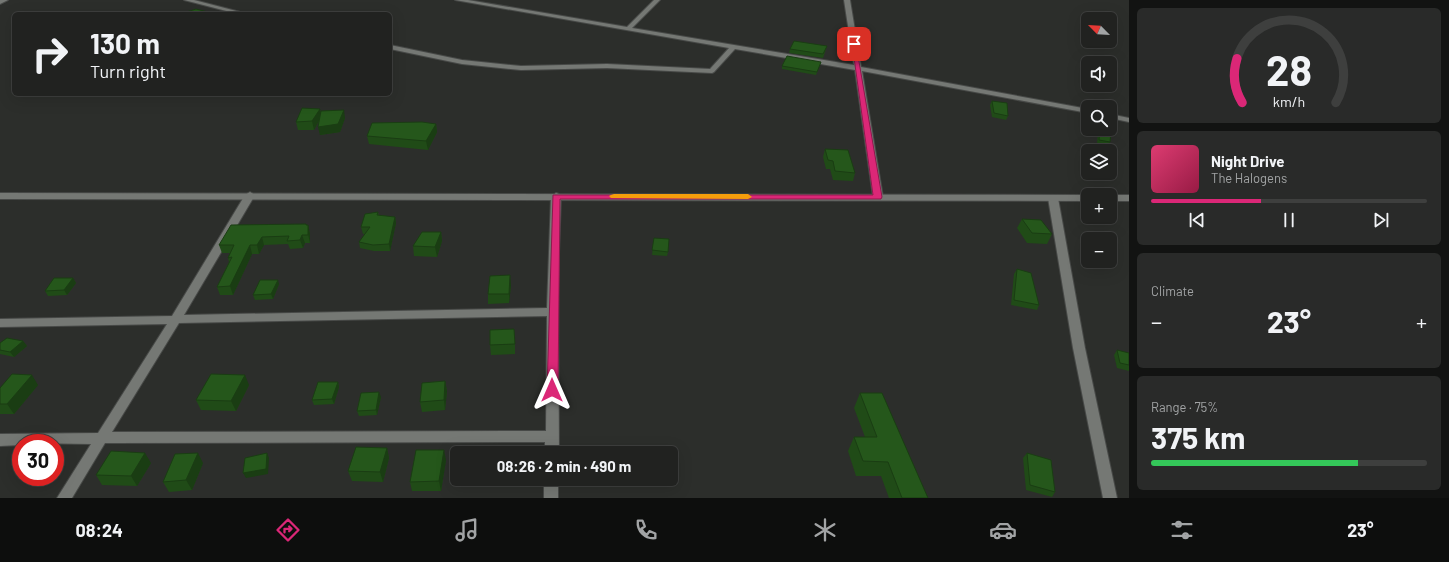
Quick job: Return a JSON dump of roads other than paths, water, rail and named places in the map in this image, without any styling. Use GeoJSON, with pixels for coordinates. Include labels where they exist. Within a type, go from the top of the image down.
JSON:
{"type":"FeatureCollection","features":[{"type":"Feature","properties":{"kind":"street"},"geometry":{"type":"LineString","coordinates":[[0,2],[5,0]]}},
{"type":"Feature","properties":{"kind":"street"},"geometry":{"type":"LineString","coordinates":[[187,0],[237,12]]}},
{"type":"Feature","properties":{"kind":"street"},"geometry":{"type":"LineString","coordinates":[[458,0],[858,68],[1081,110]]}},
{"type":"Feature","properties":{"kind":"street"},"geometry":{"type":"LineString","coordinates":[[628,29],[657,0]]}},
{"type":"Feature","properties":{"kind":"street"},"geometry":{"type":"LineString","coordinates":[[847,0],[878,197]]}},
{"type":"Feature","properties":{"kind":"street"},"geometry":{"type":"LineString","coordinates":[[392,47],[462,62],[521,68],[607,66],[712,71],[733,47]]}},
{"type":"Feature","properties":{"kind":"street"},"geometry":{"type":"LineString","coordinates":[[1117,117],[1129,120]]}},
{"type":"Feature","properties":{"kind":"street"},"geometry":{"type":"LineString","coordinates":[[0,196],[1081,198]]}},
{"type":"Feature","properties":{"kind":"street"},"geometry":{"type":"LineString","coordinates":[[64,498],[176,319],[250,196]]}},
{"type":"Feature","properties":{"kind":"street"},"geometry":{"type":"LineString","coordinates":[[552,446],[556,196]]}},
{"type":"Feature","properties":{"kind":"street"},"geometry":{"type":"LineString","coordinates":[[1053,198],[1080,348],[1110,498]]}},
{"type":"Feature","properties":{"kind":"street"},"geometry":{"type":"LineString","coordinates":[[1117,198],[1129,198]]}},
{"type":"Feature","properties":{"kind":"street"},"geometry":{"type":"LineString","coordinates":[[0,323],[553,312]]}},
{"type":"Feature","properties":{"kind":"street"},"geometry":{"type":"LineString","coordinates":[[0,440],[102,438],[552,436]]}},
{"type":"Feature","properties":{"kind":"street"},"geometry":{"type":"LineString","coordinates":[[551,486],[551,498]]}}]}
